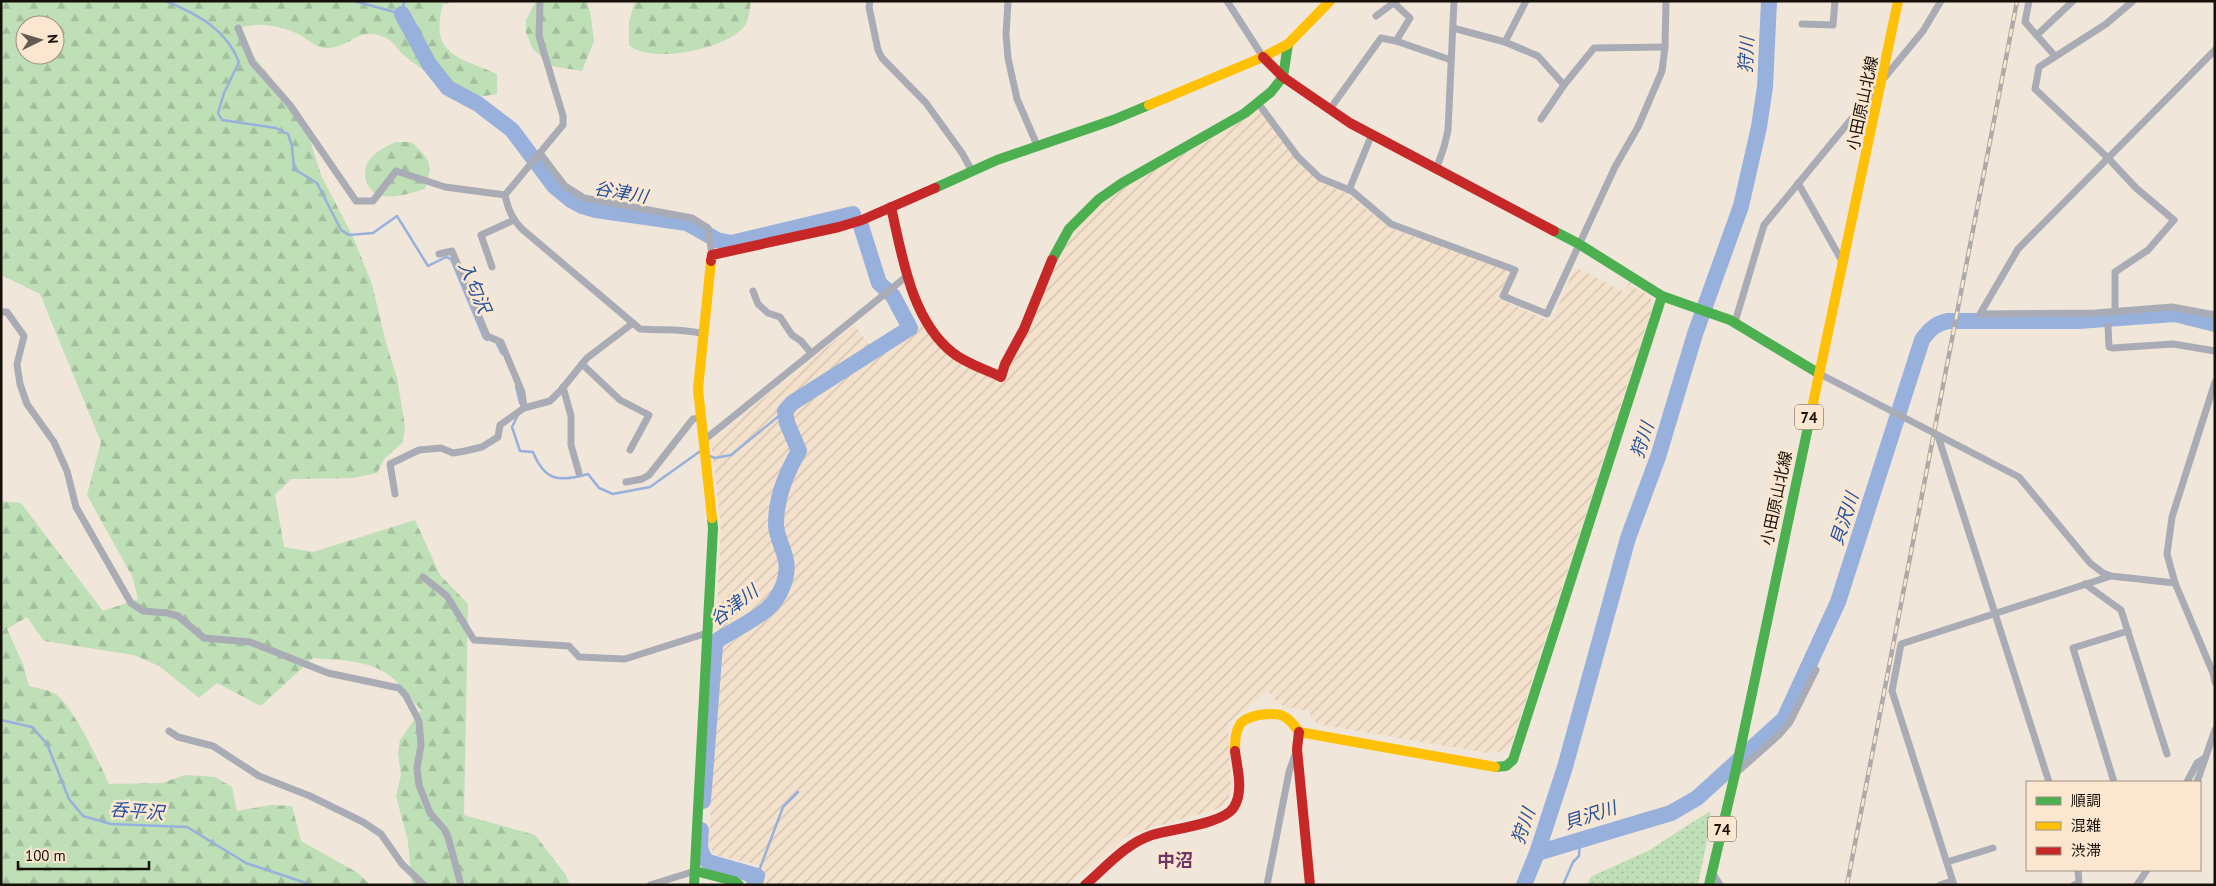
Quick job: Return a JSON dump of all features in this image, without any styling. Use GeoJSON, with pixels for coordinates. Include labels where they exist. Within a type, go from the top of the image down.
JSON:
{"type":"FeatureCollection","features":[{"type":"Feature","properties":{"kind":"street"},"geometry":{"type":"LineString","coordinates":[[505,194],[563,125],[563,116],[539,36],[540,1]]}},
{"type":"Feature","properties":{"kind":"street"},"geometry":{"type":"LineString","coordinates":[[870,1],[869,7],[878,50],[882,58],[926,103],[962,153],[972,171]]}},
{"type":"Feature","properties":{"kind":"street"},"geometry":{"type":"LineString","coordinates":[[1008,1],[1006,35],[1008,58],[1017,98],[1037,145]]}},
{"type":"Feature","properties":{"kind":"street"},"geometry":{"type":"LineString","coordinates":[[1227,1],[1263,57],[1283,77],[1330,109],[1436,170],[1579,244],[1665,297],[1732,321],[1818,373],[2020,477],[2090,563],[2098,570],[2111,576],[2175,583]]}},
{"type":"Feature","properties":{"kind":"street"},"geometry":{"type":"LineString","coordinates":[[712,255],[839,228],[862,220],[972,171],[1037,145],[1112,120],[1263,57],[1288,44],[1330,1]]}},
{"type":"Feature","properties":{"kind":"street"},"geometry":{"type":"LineString","coordinates":[[1436,170],[1448,130],[1454,1]]}},
{"type":"Feature","properties":{"kind":"street"},"geometry":{"type":"LineString","coordinates":[[1506,42],[1526,1]]}},
{"type":"Feature","properties":{"kind":"street"},"geometry":{"type":"LineString","coordinates":[[1258,103],[1298,157],[1320,178],[1349,190],[1391,224],[1515,270],[1503,296],[1547,314],[1615,167],[1638,127],[1662,71],[1665,47],[1666,1]]}},
{"type":"Feature","properties":{"kind":"street"},"geometry":{"type":"LineString","coordinates":[[1802,24],[1833,25],[1835,1]]}},
{"type":"Feature","properties":{"kind":"street","name":"小田原山北線"},"geometry":{"type":"LineString","coordinates":[[1709,885],[1735,774],[1818,373],[1898,1]]}},
{"type":"Feature","properties":{"kind":"street"},"geometry":{"type":"LineString","coordinates":[[1732,321],[1764,225],[1893,65],[1923,31],[1941,1]]}},
{"type":"Feature","properties":{"kind":"street"},"geometry":{"type":"LineString","coordinates":[[2029,1],[2025,22],[2054,56]]}},
{"type":"Feature","properties":{"kind":"street"},"geometry":{"type":"LineString","coordinates":[[2037,35],[2073,1]]}},
{"type":"Feature","properties":{"kind":"street"},"geometry":{"type":"LineString","coordinates":[[2121,1],[2127,8]]}},
{"type":"Feature","properties":{"kind":"street"},"geometry":{"type":"LineString","coordinates":[[2115,312],[2115,272],[2148,250],[2174,220],[2136,188],[2108,158],[2036,89],[2039,66],[2106,24],[2133,1]]}},
{"type":"Feature","properties":{"kind":"street"},"geometry":{"type":"LineString","coordinates":[[1376,16],[1392,3],[1410,18],[1396,42]]}},
{"type":"Feature","properties":{"kind":"street"},"geometry":{"type":"LineString","coordinates":[[238,28],[252,62],[290,105],[356,200],[373,201],[396,171],[445,187],[505,194]]}},
{"type":"Feature","properties":{"kind":"street"},"geometry":{"type":"LineString","coordinates":[[1453,28],[1506,42],[1538,56],[1564,85]]}},
{"type":"Feature","properties":{"kind":"street"},"geometry":{"type":"LineString","coordinates":[[1330,109],[1381,38],[1451,60]]}},
{"type":"Feature","properties":{"kind":"street"},"geometry":{"type":"LineString","coordinates":[[891,207],[907,276],[931,328],[952,352],[1001,377],[1003,368],[1023,331],[1043,278],[1070,228],[1084,212],[1107,192],[1245,113],[1258,103],[1283,77],[1288,44]]}},
{"type":"Feature","properties":{"kind":"street"},"geometry":{"type":"LineString","coordinates":[[1541,120],[1564,85],[1594,48],[1665,47]]}},
{"type":"Feature","properties":{"kind":"street"},"geometry":{"type":"LineString","coordinates":[[2215,50],[2018,249],[1980,314],[2006,316],[2115,312],[2172,307],[2215,315]]}},
{"type":"Feature","properties":{"kind":"street"},"geometry":{"type":"LineString","coordinates":[[1349,190],[1372,134]]}},
{"type":"Feature","properties":{"kind":"street"},"geometry":{"type":"LineString","coordinates":[[540,153],[565,186],[584,198],[692,218],[708,228],[712,255],[698,389],[713,528],[694,885]]}},
{"type":"Feature","properties":{"kind":"street"},"geometry":{"type":"LineString","coordinates":[[1798,184],[1843,262]]}},
{"type":"Feature","properties":{"kind":"street"},"geometry":{"type":"LineString","coordinates":[[505,194],[508,209],[514,220],[640,329],[662,331],[686,329],[703,334]]}},
{"type":"Feature","properties":{"kind":"street"},"geometry":{"type":"LineString","coordinates":[[492,267],[481,235],[514,220]]}},
{"type":"Feature","properties":{"kind":"street"},"geometry":{"type":"LineString","coordinates":[[439,254],[452,251],[487,336],[501,342],[522,392],[524,408]]}},
{"type":"Feature","properties":{"kind":"street"},"geometry":{"type":"LineString","coordinates":[[703,441],[907,276]]}},
{"type":"Feature","properties":{"kind":"street"},"geometry":{"type":"LineString","coordinates":[[754,291],[758,304],[768,313],[780,317],[792,335],[801,341],[812,353]]}},
{"type":"Feature","properties":{"kind":"street"},"geometry":{"type":"LineString","coordinates":[[1299,732],[1495,767],[1506,766],[1513,760],[1665,297]]}},
{"type":"Feature","properties":{"kind":"street"},"geometry":{"type":"LineString","coordinates":[[1,312],[7,312],[24,336],[16,364],[27,404],[54,442],[67,471],[76,507],[131,603],[143,611],[167,612],[178,616],[204,638],[250,642],[328,673],[399,688],[406,696],[419,722],[421,745],[417,768],[419,785],[430,813],[444,829],[448,837],[461,885]]}},
{"type":"Feature","properties":{"kind":"street"},"geometry":{"type":"LineString","coordinates":[[395,494],[390,464],[419,450],[441,448],[453,453],[482,447],[498,436],[500,425],[524,408],[550,400],[587,358],[633,324]]}},
{"type":"Feature","properties":{"kind":"street"},"geometry":{"type":"LineString","coordinates":[[2108,326],[2109,347],[2112,348],[2172,344],[2215,351]]}},
{"type":"Feature","properties":{"kind":"street"},"geometry":{"type":"LineString","coordinates":[[582,364],[620,400],[649,415],[630,450]]}},
{"type":"Feature","properties":{"kind":"street"},"geometry":{"type":"LineString","coordinates":[[2215,382],[2172,517],[2167,554],[2175,583],[2214,674],[2215,682]]}},
{"type":"Feature","properties":{"kind":"street"},"geometry":{"type":"LineString","coordinates":[[563,387],[571,416],[571,445],[579,473]]}},
{"type":"Feature","properties":{"kind":"street"},"geometry":{"type":"LineString","coordinates":[[626,482],[642,479],[649,475],[693,419],[700,418]]}},
{"type":"Feature","properties":{"kind":"street"},"geometry":{"type":"LineString","coordinates":[[1938,436],[2049,781]]}},
{"type":"Feature","properties":{"kind":"street"},"geometry":{"type":"LineString","coordinates":[[1940,885],[1953,883],[1892,691],[1901,644],[2111,576]]}},
{"type":"Feature","properties":{"kind":"street"},"geometry":{"type":"LineString","coordinates":[[423,577],[447,596],[474,640],[569,646],[579,657],[625,659],[707,633]]}},
{"type":"Feature","properties":{"kind":"street"},"geometry":{"type":"LineString","coordinates":[[2085,584],[2121,610],[2167,754]]}},
{"type":"Feature","properties":{"kind":"street"},"geometry":{"type":"LineString","coordinates":[[2114,781],[2073,648],[2128,631]]}},
{"type":"Feature","properties":{"kind":"street"},"geometry":{"type":"LineString","coordinates":[[1735,774],[1779,735],[1790,722],[1816,670]]}},
{"type":"Feature","properties":{"kind":"street"},"geometry":{"type":"LineString","coordinates":[[1085,885],[1138,841],[1150,835],[1216,818],[1234,809],[1238,801],[1235,733],[1240,725],[1253,716],[1277,712],[1292,721],[1299,732],[1297,749],[1310,885]]}},
{"type":"Feature","properties":{"kind":"street"},"geometry":{"type":"LineString","coordinates":[[2197,781],[2215,730]]}},
{"type":"Feature","properties":{"kind":"street"},"geometry":{"type":"LineString","coordinates":[[169,731],[178,737],[213,746],[259,776],[310,796],[363,822],[381,834],[402,864],[424,885]]}},
{"type":"Feature","properties":{"kind":"street"},"geometry":{"type":"LineString","coordinates":[[1267,885],[1289,772],[1297,749]]}},
{"type":"Feature","properties":{"kind":"street"},"geometry":{"type":"LineString","coordinates":[[2188,781],[2197,763],[2205,758]]}},
{"type":"Feature","properties":{"kind":"street"},"geometry":{"type":"LineString","coordinates":[[1946,862],[1993,848]]}},
{"type":"Feature","properties":{"kind":"street"},"geometry":{"type":"LineString","coordinates":[[650,885],[695,871],[734,881],[739,885]]}},
{"type":"Feature","properties":{"kind":"street"},"geometry":{"type":"LineString","coordinates":[[2074,885],[2078,883],[2078,871]]}},
{"type":"Feature","properties":{"kind":"street"},"geometry":{"type":"LineString","coordinates":[[2137,885],[2146,871]]}},
{"type":"Feature","properties":{"kind":"street"},"geometry":{"type":"LineString","coordinates":[[1712,874],[1720,885]]}},
{"type":"Feature","properties":{"kind":"shaded area"},"geometry":{"type":"Polygon","coordinates":[[[1257,109],[1262,112],[1298,162],[1323,184],[1346,193],[1390,228],[1507,270],[1508,276],[1497,298],[1551,322],[1575,267],[1624,292],[1630,281],[1633,282],[1631,286],[1649,295],[1653,305],[1511,746],[1505,751],[1488,753],[1317,724],[1308,711],[1285,707],[1277,702],[1268,691],[1228,723],[1231,788],[1225,804],[1220,808],[1127,835],[1084,874],[1080,874],[1071,881],[1071,885],[757,885],[763,866],[715,855],[709,846],[718,660],[718,632],[716,626],[721,527],[711,441],[854,325],[876,353],[924,323],[928,332],[998,380],[1046,279],[1072,230],[1105,198],[1188,150],[1220,135],[1257,109]]]}},
{"type":"Feature","properties":{"kind":"green space"},"geometry":{"type":"Polygon","coordinates":[[[1,1],[459,1],[443,4],[440,34],[444,44],[450,52],[459,58],[497,74],[497,94],[475,96],[458,89],[419,67],[389,39],[376,35],[362,35],[345,44],[324,48],[298,34],[278,27],[256,25],[242,27],[254,57],[295,106],[305,124],[321,175],[354,239],[372,284],[386,343],[397,378],[405,426],[403,442],[384,459],[377,473],[353,478],[291,479],[275,495],[284,547],[313,552],[415,520],[440,575],[468,604],[464,815],[535,835],[566,875],[570,885],[412,885],[408,841],[396,796],[401,775],[398,753],[400,740],[421,710],[398,683],[381,670],[372,666],[342,660],[313,658],[261,706],[217,683],[199,698],[159,666],[134,655],[44,641],[27,617],[7,629],[23,664],[29,686],[52,692],[60,697],[76,719],[109,784],[162,783],[185,775],[215,777],[232,787],[237,811],[270,805],[292,806],[301,841],[358,873],[370,885],[1,885],[1,501],[21,503],[103,611],[138,599],[133,578],[87,495],[101,442],[40,294],[1,275],[1,1]]]}},
{"type":"Feature","properties":{"kind":"green space"},"geometry":{"type":"Polygon","coordinates":[[[536,1],[587,1],[594,41],[582,71],[551,66],[533,49],[526,33],[526,20],[536,1]]]}},
{"type":"Feature","properties":{"kind":"green space"},"geometry":{"type":"Polygon","coordinates":[[[635,1],[751,1],[746,24],[737,33],[724,41],[689,51],[654,54],[639,51],[629,45],[629,22],[635,1]]]}},
{"type":"Feature","properties":{"kind":"green space"},"geometry":{"type":"Polygon","coordinates":[[[396,142],[411,142],[426,157],[430,167],[425,189],[399,196],[378,195],[373,192],[367,183],[366,167],[377,152],[396,142]]]}},
{"type":"Feature","properties":{"kind":"green space"},"geometry":{"type":"Polygon","coordinates":[[[1710,811],[1711,821],[1698,885],[1586,885],[1592,876],[1648,851],[1710,811]]]}},
{"type":"Feature","properties":{"kind":"waterway","name":"入匂沢"},"geometry":{"type":"LineString","coordinates":[[166,1],[189,11],[209,24],[226,40],[239,62],[224,93],[218,113],[222,120],[276,128],[288,134],[292,146],[294,169],[317,183],[341,230],[349,235],[373,233],[397,216],[428,266],[446,257],[451,259],[484,338],[487,340]]}},
{"type":"Feature","properties":{"kind":"waterway"},"geometry":{"type":"LineString","coordinates":[[354,1],[402,14],[404,1]]}},
{"type":"Feature","properties":{"kind":"waterway","name":"狩川"},"geometry":{"type":"LineString","coordinates":[[1524,885],[1537,853],[1565,767],[1628,538],[1658,457],[1695,334],[1741,206],[1759,127],[1765,87],[1769,1]]}},
{"type":"Feature","properties":{"kind":"waterway","name":"谷津川"},"geometry":{"type":"LineString","coordinates":[[402,14],[429,64],[448,88],[478,104],[512,130],[554,186],[571,200],[582,206],[596,210],[687,223],[717,240],[731,243],[853,214]]}},
{"type":"Feature","properties":{"kind":"waterway","name":"谷津川"},"geometry":{"type":"LineString","coordinates":[[703,801],[715,645],[718,640],[767,609],[780,593],[785,580],[787,567],[777,533],[776,514],[783,486],[799,451],[787,423],[785,411],[792,403],[910,328],[893,296],[879,283],[861,226]]}},
{"type":"Feature","properties":{"kind":"waterway","name":"貝沢川"},"geometry":{"type":"LineString","coordinates":[[1537,853],[1671,813],[1697,798],[1784,719],[1838,602],[1922,340],[1933,328],[1940,323],[1948,321],[2078,321],[2175,314],[2215,324]]}},
{"type":"Feature","properties":{"kind":"waterway","name":"入匂沢"},"geometry":{"type":"LineString","coordinates":[[497,344],[502,354]]}},
{"type":"Feature","properties":{"kind":"waterway","name":"入匂沢"},"geometry":{"type":"LineString","coordinates":[[516,386],[520,403]]}},
{"type":"Feature","properties":{"kind":"waterway","name":"入匂沢"},"geometry":{"type":"LineString","coordinates":[[707,455],[715,458],[731,455],[785,411]]}},
{"type":"Feature","properties":{"kind":"waterway","name":"入匂沢"},"geometry":{"type":"LineString","coordinates":[[518,415],[512,427],[520,451],[533,452],[543,469],[554,477],[569,478],[588,474],[599,488],[613,494],[650,487],[699,452],[702,453]]}},
{"type":"Feature","properties":{"kind":"waterway","name":"呑平沢"},"geometry":{"type":"LineString","coordinates":[[1,720],[32,727],[47,744],[69,799],[83,816],[111,824],[187,827],[246,863],[312,885]]}},
{"type":"Feature","properties":{"kind":"waterway"},"geometry":{"type":"LineString","coordinates":[[757,876],[783,807],[798,792]]}},
{"type":"Feature","properties":{"kind":"waterway","name":"谷津川"},"geometry":{"type":"LineString","coordinates":[[701,830],[701,851],[705,859],[708,862],[757,876],[754,885]]}},
{"type":"Feature","properties":{"kind":"waterway"},"geometry":{"type":"LineString","coordinates":[[1563,885],[1573,862],[1579,856],[1580,840]]}},
{"type":"Feature","properties":{"kind":"railway"},"geometry":{"type":"LineString","coordinates":[[1847,885],[2017,1]]}},
{"type":"Feature","properties":{"kind":"traffic: fast"},"geometry":{"type":"LineString","coordinates":[[1052,260],[1069,229],[1099,199],[1122,183],[1245,113],[1271,92],[1283,77],[1288,44]]}},
{"type":"Feature","properties":{"kind":"traffic: fast"},"geometry":{"type":"LineString","coordinates":[[935,188],[997,160],[1113,120],[1149,105]]}},
{"type":"Feature","properties":{"kind":"traffic: fast"},"geometry":{"type":"LineString","coordinates":[[1554,231],[1579,244],[1662,296],[1730,320],[1818,373]]}},
{"type":"Feature","properties":{"kind":"traffic: fast"},"geometry":{"type":"LineString","coordinates":[[1495,767],[1506,766],[1513,760],[1662,296]]}},
{"type":"Feature","properties":{"kind":"traffic: fast"},"geometry":{"type":"LineString","coordinates":[[1709,885],[1735,774],[1812,408]]}},
{"type":"Feature","properties":{"kind":"traffic: fast"},"geometry":{"type":"LineString","coordinates":[[694,885],[712,518]]}},
{"type":"Feature","properties":{"kind":"traffic: fast"},"geometry":{"type":"LineString","coordinates":[[695,871],[734,881],[739,885]]}},
{"type":"Feature","properties":{"kind":"traffic: slow"},"geometry":{"type":"LineString","coordinates":[[1149,105],[1263,57],[1288,44],[1330,1]]}},
{"type":"Feature","properties":{"kind":"traffic: slow"},"geometry":{"type":"LineString","coordinates":[[1812,408],[1898,1]]}},
{"type":"Feature","properties":{"kind":"traffic: slow"},"geometry":{"type":"LineString","coordinates":[[711,261],[698,389],[712,518]]}},
{"type":"Feature","properties":{"kind":"traffic: slow"},"geometry":{"type":"LineString","coordinates":[[1235,751],[1236,733],[1241,723],[1259,715],[1278,714],[1291,721],[1299,732],[1495,767]]}},
{"type":"Feature","properties":{"kind":"traffic: jam"},"geometry":{"type":"LineString","coordinates":[[1263,57],[1283,77],[1350,123],[1554,231]]}},
{"type":"Feature","properties":{"kind":"traffic: jam"},"geometry":{"type":"LineString","coordinates":[[711,261],[712,255],[839,227],[862,220],[935,188]]}},
{"type":"Feature","properties":{"kind":"traffic: jam"},"geometry":{"type":"LineString","coordinates":[[891,207],[910,286],[927,323],[939,339],[958,357],[1001,377],[1005,364],[1024,329],[1052,260]]}},
{"type":"Feature","properties":{"kind":"traffic: jam"},"geometry":{"type":"LineString","coordinates":[[1299,732],[1297,749],[1310,885]]}},
{"type":"Feature","properties":{"kind":"traffic: jam"},"geometry":{"type":"LineString","coordinates":[[1085,885],[1124,850],[1142,839],[1209,822],[1228,813],[1234,807],[1239,794],[1235,751]]}},
{"type":"Feature","properties":{"kind":"district","name":"中沼"},"geometry":{"type":"Point","coordinates":[1175,860]}}]}
